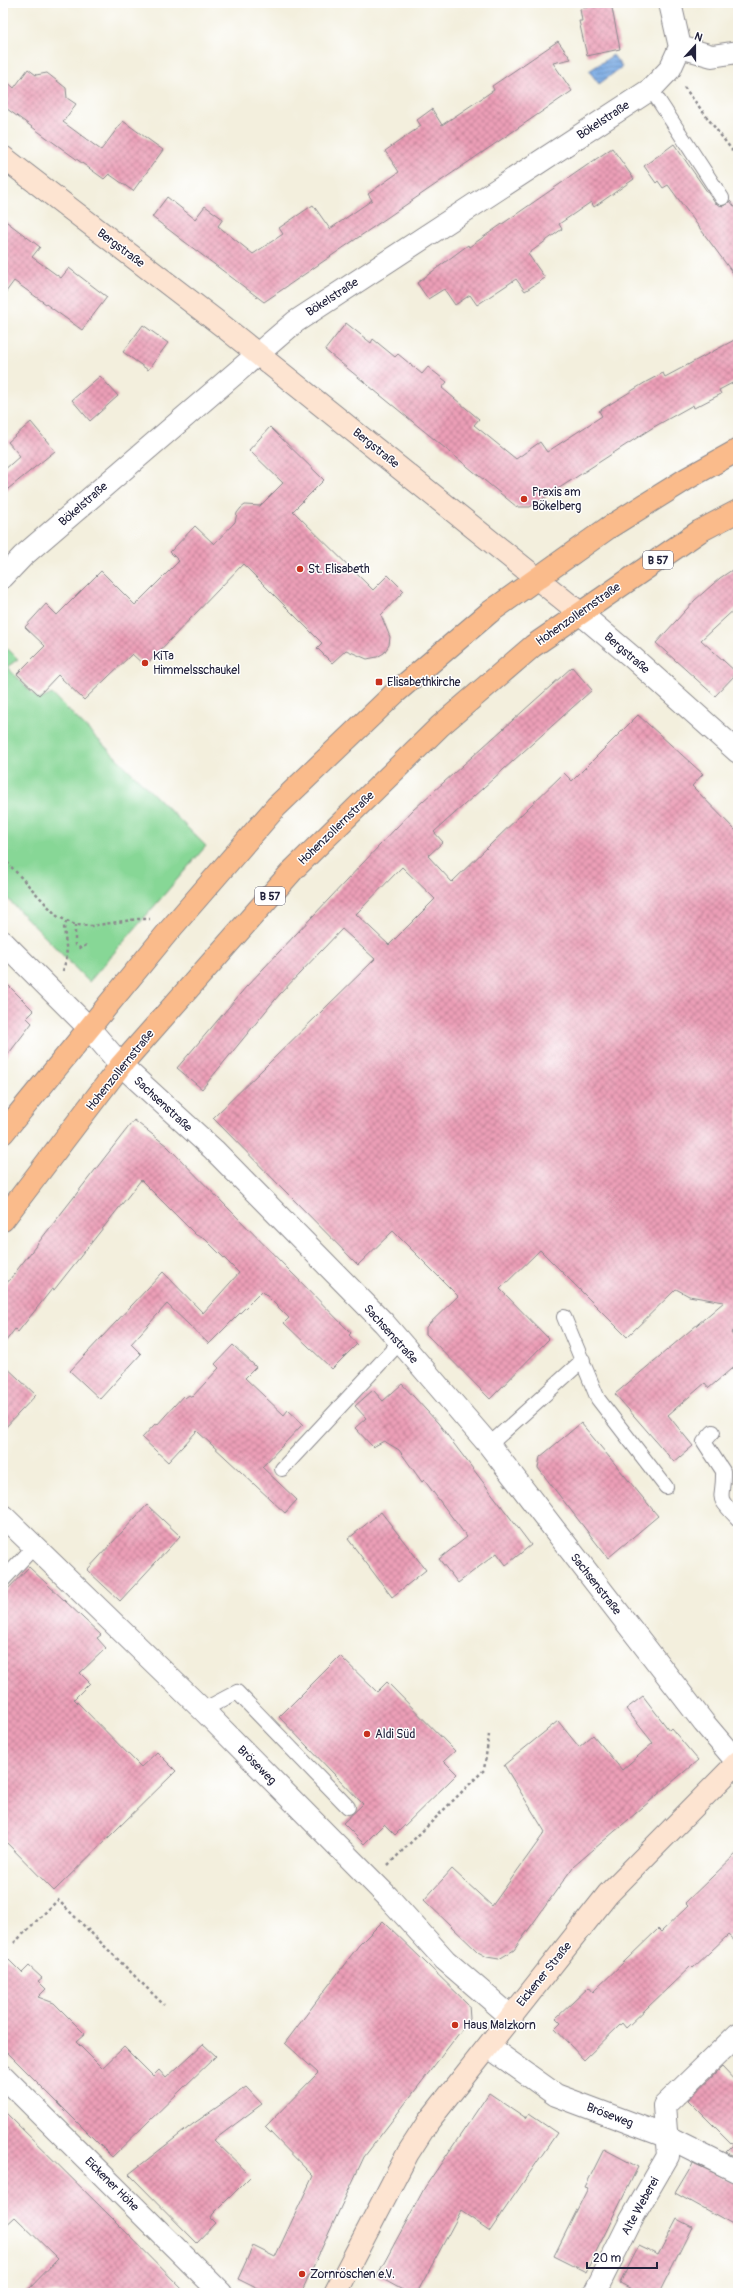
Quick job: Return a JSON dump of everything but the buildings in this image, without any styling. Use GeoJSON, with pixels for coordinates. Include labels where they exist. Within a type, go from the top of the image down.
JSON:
{"type":"FeatureCollection","features":[{"type":"Feature","properties":{"kind":"main road","name":"Bergstraße"},"geometry":{"type":"LineString","coordinates":[[3,157],[258,354],[580,613]]}},
{"type":"Feature","properties":{"kind":"main road"},"geometry":{"type":"LineString","coordinates":[[3,1133],[88,1027],[276,807],[395,693],[490,612],[618,521],[688,478],[738,450]]}},
{"type":"Feature","properties":{"kind":"main road","name":"Hohenzollernstraße"},"geometry":{"type":"LineString","coordinates":[[3,1220],[121,1065],[294,869],[440,726],[533,646],[700,531],[738,511]]}},
{"type":"Feature","properties":{"kind":"main road","name":"Eickener Straße"},"geometry":{"type":"LineString","coordinates":[[340,2291],[408,2153],[428,2122],[489,2047],[510,2016],[608,1894],[738,1763]]}},
{"type":"Feature","properties":{"kind":"street"},"geometry":{"type":"LineString","coordinates":[[670,3],[680,47],[712,56],[738,52]]}},
{"type":"Feature","properties":{"kind":"street","name":"Bökelstraße"},"geometry":{"type":"LineString","coordinates":[[3,577],[28,551],[295,322],[651,89],[670,69],[680,47]]}},
{"type":"Feature","properties":{"kind":"street","name":"Bergstraße"},"geometry":{"type":"LineString","coordinates":[[580,613],[632,657],[738,752]]}},
{"type":"Feature","properties":{"kind":"street","name":"Sachsenstraße"},"geometry":{"type":"LineString","coordinates":[[3,942],[88,1027],[121,1065],[214,1150],[400,1342],[489,1446],[704,1723],[738,1763]]}},
{"type":"Feature","properties":{"kind":"street","name":"Bröseweg"},"geometry":{"type":"LineString","coordinates":[[3,1516],[203,1710],[372,1881],[445,1960],[510,2016]]}},
{"type":"Feature","properties":{"kind":"street"},"geometry":{"type":"LineString","coordinates":[[668,2137],[664,2106],[738,2034]]}},
{"type":"Feature","properties":{"kind":"street","name":"Bröseweg"},"geometry":{"type":"LineString","coordinates":[[489,2047],[556,2095],[668,2137],[738,2172]]}},
{"type":"Feature","properties":{"kind":"street","name":"Eickener Höhe"},"geometry":{"type":"LineString","coordinates":[[3,2076],[221,2293]]}},
{"type":"Feature","properties":{"kind":"street","name":"Alte Weberei"},"geometry":{"type":"LineString","coordinates":[[598,2293],[595,2292],[630,2220],[668,2156],[668,2137]]}},
{"type":"Feature","properties":{"kind":"lane"},"geometry":{"type":"LineString","coordinates":[[651,89],[722,198]]}},
{"type":"Feature","properties":{"kind":"lane"},"geometry":{"type":"LineString","coordinates":[[564,1317],[598,1399],[666,1487]]}},
{"type":"Feature","properties":{"kind":"lane"},"geometry":{"type":"LineString","coordinates":[[282,1469],[400,1342]]}},
{"type":"Feature","properties":{"kind":"lane"},"geometry":{"type":"LineString","coordinates":[[489,1446],[583,1360]]}},
{"type":"Feature","properties":{"kind":"lane"},"geometry":{"type":"LineString","coordinates":[[713,1432],[704,1442],[723,1471],[720,1496],[722,1502],[738,1519]]}},
{"type":"Feature","properties":{"kind":"lane"},"geometry":{"type":"LineString","coordinates":[[3,1580],[34,1547]]}},
{"type":"Feature","properties":{"kind":"lane"},"geometry":{"type":"LineString","coordinates":[[203,1710],[236,1692],[348,1807]]}},
{"type":"Feature","properties":{"kind":"path"},"geometry":{"type":"LineString","coordinates":[[670,69],[738,158]]}},
{"type":"Feature","properties":{"kind":"path"},"geometry":{"type":"LineString","coordinates":[[3,858],[56,916],[75,925],[91,926],[148,918],[167,933]]}},
{"type":"Feature","properties":{"kind":"path"},"geometry":{"type":"LineString","coordinates":[[48,987],[62,973],[66,963],[64,926],[67,921]]}},
{"type":"Feature","properties":{"kind":"path"},"geometry":{"type":"LineString","coordinates":[[75,925],[75,945],[80,948],[89,944]]}},
{"type":"Feature","properties":{"kind":"path"},"geometry":{"type":"LineString","coordinates":[[372,1881],[484,1770],[489,1735]]}},
{"type":"Feature","properties":{"kind":"path"},"geometry":{"type":"LineString","coordinates":[[14,1942],[58,1900],[164,2005]]}},
{"type":"Feature","properties":{"kind":"green space"},"geometry":{"type":"Polygon","coordinates":[[[3,644],[18,659],[7,667],[39,700],[52,694],[206,846],[89,982],[3,894],[3,644]]]}},
{"type":"Feature","properties":{"kind":"water"},"geometry":{"type":"Polygon","coordinates":[[[613,55],[622,67],[599,84],[589,71],[613,55]]]}},
{"type":"Feature","properties":{"kind":"place","name":"Praxis am Bökelberg"},"geometry":{"type":"Point","coordinates":[524,499]}},
{"type":"Feature","properties":{"kind":"place","name":"St. Elisabeth"},"geometry":{"type":"Point","coordinates":[300,569]}},
{"type":"Feature","properties":{"kind":"place","name":"KiTa Himmelsschaukel"},"geometry":{"type":"Point","coordinates":[145,663]}},
{"type":"Feature","properties":{"kind":"place","name":"Elisabethkirche"},"geometry":{"type":"Point","coordinates":[379,682]}},
{"type":"Feature","properties":{"kind":"place","name":"Aldi Süd"},"geometry":{"type":"Point","coordinates":[367,1734]}},
{"type":"Feature","properties":{"kind":"place","name":"Haus Malzkorn"},"geometry":{"type":"Point","coordinates":[455,2025]}},
{"type":"Feature","properties":{"kind":"place","name":"Zornröschen e.V."},"geometry":{"type":"Point","coordinates":[302,2274]}}]}
